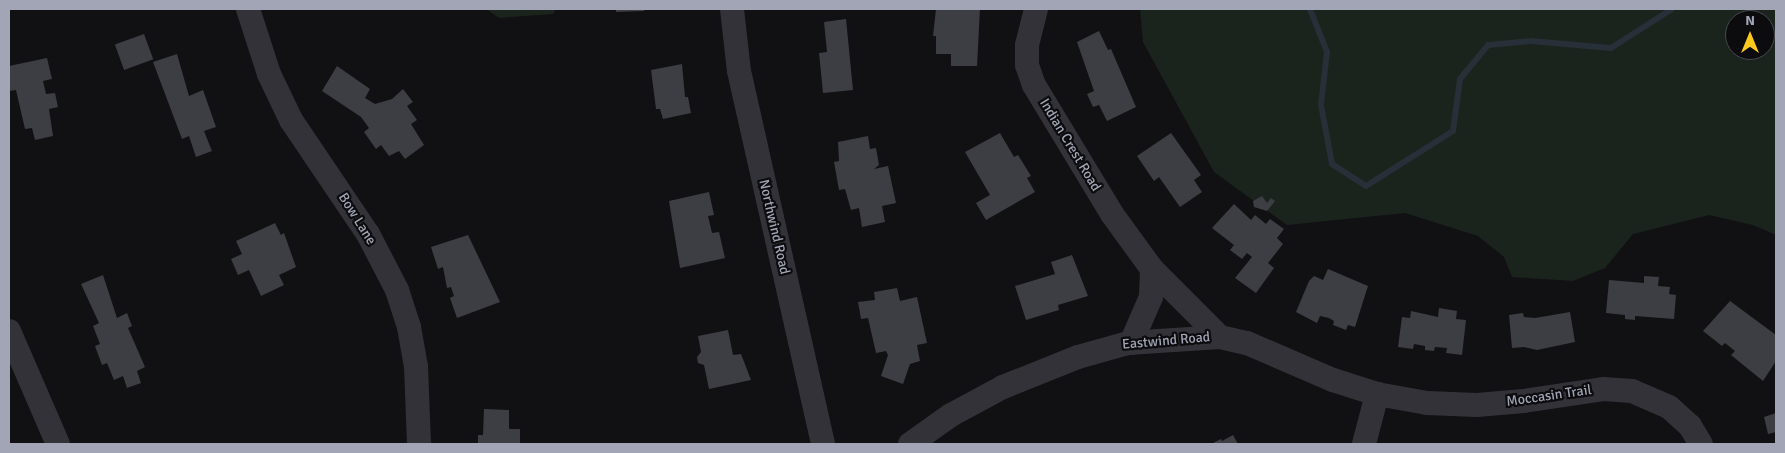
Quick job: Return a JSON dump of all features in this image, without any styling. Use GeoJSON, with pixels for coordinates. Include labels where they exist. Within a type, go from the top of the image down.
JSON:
{"type":"FeatureCollection","features":[{"type":"Feature","properties":{"kind":"street","name":"Bow Lane"},"geometry":{"type":"LineString","coordinates":[[248,9],[269,74],[291,120],[368,234],[397,290],[409,327],[416,366],[419,444]]}},
{"type":"Feature","properties":{"kind":"street","name":"Northwind Road"},"geometry":{"type":"LineString","coordinates":[[732,9],[738,71],[823,444]]}},
{"type":"Feature","properties":{"kind":"street","name":"Indian Crest Road"},"geometry":{"type":"LineString","coordinates":[[1036,9],[1027,46],[1030,76],[1098,192],[1152,269],[1220,337]]}},
{"type":"Feature","properties":{"kind":"street"},"geometry":{"type":"LineString","coordinates":[[1131,343],[1151,297],[1152,269]]}},
{"type":"Feature","properties":{"kind":"street"},"geometry":{"type":"LineString","coordinates":[[9,330],[58,444]]}},
{"type":"Feature","properties":{"kind":"street","name":"Eastwind Road"},"geometry":{"type":"LineString","coordinates":[[910,444],[951,415],[1003,387],[1078,357],[1131,343],[1220,337],[1247,344],[1333,380],[1376,394]]}},
{"type":"Feature","properties":{"kind":"street","name":"Moccasin Trail"},"geometry":{"type":"LineString","coordinates":[[1376,394],[1427,402],[1477,404],[1524,401],[1603,388],[1632,390],[1669,406],[1690,426],[1701,444]]}},
{"type":"Feature","properties":{"kind":"street"},"geometry":{"type":"LineString","coordinates":[[1364,444],[1376,394]]}},
{"type":"Feature","properties":{"kind":"shaded area"},"geometry":{"type":"Polygon","coordinates":[[[486,9],[556,9],[553,14],[499,18],[486,9]]]}},
{"type":"Feature","properties":{"kind":"shaded area"},"geometry":{"type":"Polygon","coordinates":[[[1140,9],[1776,9],[1776,235],[1753,225],[1709,215],[1633,234],[1605,268],[1573,281],[1512,277],[1504,257],[1478,236],[1405,213],[1287,225],[1214,172],[1143,42],[1140,9]]]}},
{"type":"Feature","properties":{"kind":"building"},"geometry":{"type":"Polygon","coordinates":[[[616,9],[644,9],[644,11],[616,12],[616,9]]]}},
{"type":"Feature","properties":{"kind":"building"},"geometry":{"type":"Polygon","coordinates":[[[936,9],[980,9],[977,66],[951,66],[951,54],[936,54],[936,36],[933,36],[936,9]]]}},
{"type":"Feature","properties":{"kind":"building"},"geometry":{"type":"Polygon","coordinates":[[[846,19],[853,90],[823,93],[819,53],[827,52],[824,22],[846,19]]]}},
{"type":"Feature","properties":{"kind":"building"},"geometry":{"type":"Polygon","coordinates":[[[1099,31],[1108,50],[1111,49],[1136,107],[1107,121],[1099,105],[1093,107],[1087,94],[1094,91],[1077,42],[1099,31]]]}},
{"type":"Feature","properties":{"kind":"building"},"geometry":{"type":"Polygon","coordinates":[[[144,34],[153,59],[124,70],[115,45],[144,34]]]}},
{"type":"Feature","properties":{"kind":"building"},"geometry":{"type":"Polygon","coordinates":[[[177,54],[189,96],[203,90],[216,127],[204,131],[212,151],[196,157],[189,136],[182,139],[153,62],[177,54]]]}},
{"type":"Feature","properties":{"kind":"building"},"geometry":{"type":"Polygon","coordinates":[[[47,58],[52,79],[43,81],[46,94],[55,93],[58,107],[49,109],[53,136],[35,140],[32,128],[25,129],[16,90],[9,91],[9,66],[47,58]]]}},
{"type":"Feature","properties":{"kind":"building"},"geometry":{"type":"Polygon","coordinates":[[[682,64],[685,97],[688,97],[691,113],[663,119],[660,109],[656,109],[651,70],[682,64]]]}},
{"type":"Feature","properties":{"kind":"building"},"geometry":{"type":"Polygon","coordinates":[[[337,66],[370,89],[365,98],[375,104],[392,99],[403,89],[413,102],[407,106],[417,120],[411,124],[424,145],[405,159],[399,151],[389,156],[381,145],[376,149],[364,132],[369,128],[361,117],[322,91],[337,66]]]}},
{"type":"Feature","properties":{"kind":"building"},"geometry":{"type":"Polygon","coordinates":[[[1000,133],[1014,157],[1018,155],[1031,176],[1027,178],[1035,192],[986,220],[976,203],[990,195],[965,152],[1000,133]]]}},
{"type":"Feature","properties":{"kind":"building"},"geometry":{"type":"Polygon","coordinates":[[[1171,133],[1201,175],[1194,180],[1202,192],[1180,207],[1159,177],[1154,181],[1137,156],[1171,133]]]}},
{"type":"Feature","properties":{"kind":"building"},"geometry":{"type":"Polygon","coordinates":[[[868,136],[870,149],[876,148],[879,165],[874,169],[888,166],[896,203],[882,206],[885,222],[862,227],[859,208],[851,210],[845,189],[839,190],[834,162],[839,161],[838,142],[868,136]]]}},
{"type":"Feature","properties":{"kind":"building"},"geometry":{"type":"Polygon","coordinates":[[[709,192],[714,215],[708,216],[712,233],[719,232],[725,258],[680,268],[669,201],[709,192]]]}},
{"type":"Feature","properties":{"kind":"building"},"geometry":{"type":"Polygon","coordinates":[[[1262,196],[1267,203],[1271,198],[1275,201],[1267,211],[1254,207],[1253,201],[1262,196]]]}},
{"type":"Feature","properties":{"kind":"building"},"geometry":{"type":"Polygon","coordinates":[[[1234,204],[1251,220],[1255,215],[1266,224],[1270,219],[1284,229],[1277,238],[1283,244],[1268,263],[1274,268],[1256,293],[1235,278],[1252,257],[1247,253],[1242,259],[1230,250],[1234,245],[1212,228],[1234,204]]]}},
{"type":"Feature","properties":{"kind":"building"},"geometry":{"type":"Polygon","coordinates":[[[275,223],[281,235],[284,233],[296,267],[279,275],[284,285],[261,296],[249,270],[238,275],[231,259],[242,254],[236,241],[275,223]]]}},
{"type":"Feature","properties":{"kind":"building"},"geometry":{"type":"Polygon","coordinates":[[[468,235],[500,302],[457,318],[450,298],[454,296],[451,287],[447,288],[443,267],[438,269],[431,247],[468,235]]]}},
{"type":"Feature","properties":{"kind":"building"},"geometry":{"type":"Polygon","coordinates":[[[1072,255],[1088,296],[1058,305],[1059,310],[1026,320],[1015,286],[1055,274],[1051,262],[1072,255]]]}},
{"type":"Feature","properties":{"kind":"building"},"geometry":{"type":"Polygon","coordinates":[[[1328,269],[1368,286],[1355,327],[1348,325],[1346,330],[1333,325],[1334,321],[1329,318],[1320,316],[1317,323],[1296,312],[1309,281],[1314,276],[1323,280],[1328,269]]]}},
{"type":"Feature","properties":{"kind":"building"},"geometry":{"type":"Polygon","coordinates":[[[103,275],[117,318],[127,313],[132,326],[128,328],[145,367],[137,371],[141,383],[127,388],[123,376],[114,380],[107,363],[102,365],[95,346],[100,344],[93,326],[99,323],[81,284],[103,275]]]}},
{"type":"Feature","properties":{"kind":"building"},"geometry":{"type":"Polygon","coordinates":[[[1644,276],[1659,277],[1658,286],[1670,287],[1669,294],[1676,295],[1674,319],[1635,316],[1635,320],[1625,319],[1625,315],[1606,313],[1609,280],[1644,283],[1644,276]]]}},
{"type":"Feature","properties":{"kind":"building"},"geometry":{"type":"Polygon","coordinates":[[[897,288],[900,301],[917,297],[927,343],[917,345],[920,361],[910,364],[903,384],[881,376],[888,355],[886,351],[876,353],[868,318],[861,319],[858,302],[875,300],[874,292],[897,288]]]}},
{"type":"Feature","properties":{"kind":"building"},"geometry":{"type":"Polygon","coordinates":[[[1730,301],[1776,335],[1776,361],[1763,381],[1731,355],[1735,351],[1725,343],[1722,346],[1703,331],[1730,301]]]}},
{"type":"Feature","properties":{"kind":"building"},"geometry":{"type":"Polygon","coordinates":[[[1439,308],[1457,311],[1456,319],[1466,320],[1462,355],[1446,353],[1447,348],[1435,347],[1434,351],[1425,350],[1425,346],[1414,344],[1413,349],[1398,347],[1402,317],[1410,318],[1411,311],[1438,317],[1439,308]]]}},
{"type":"Feature","properties":{"kind":"building"},"geometry":{"type":"Polygon","coordinates":[[[1570,312],[1575,342],[1537,350],[1524,347],[1512,348],[1509,315],[1523,313],[1524,317],[1535,318],[1570,312]]]}},
{"type":"Feature","properties":{"kind":"building"},"geometry":{"type":"Polygon","coordinates":[[[728,330],[733,355],[741,354],[751,380],[709,389],[704,365],[698,363],[697,357],[701,352],[698,336],[728,330]]]}},
{"type":"Feature","properties":{"kind":"building"},"geometry":{"type":"Polygon","coordinates":[[[484,409],[509,410],[509,429],[520,429],[520,444],[478,444],[478,435],[483,435],[484,409]]]}},
{"type":"Feature","properties":{"kind":"building"},"geometry":{"type":"Polygon","coordinates":[[[1776,413],[1776,432],[1768,434],[1764,417],[1776,413]]]}},
{"type":"Feature","properties":{"kind":"building"},"geometry":{"type":"Polygon","coordinates":[[[1233,435],[1238,444],[1211,444],[1221,439],[1222,441],[1233,435]]]}},
{"type":"Feature","properties":{"kind":"waterway"},"geometry":{"type":"LineString","coordinates":[[1310,9],[1327,52],[1321,105],[1332,164],[1366,186],[1453,131],[1460,79],[1488,45],[1531,41],[1611,48],[1672,9]]}}]}
